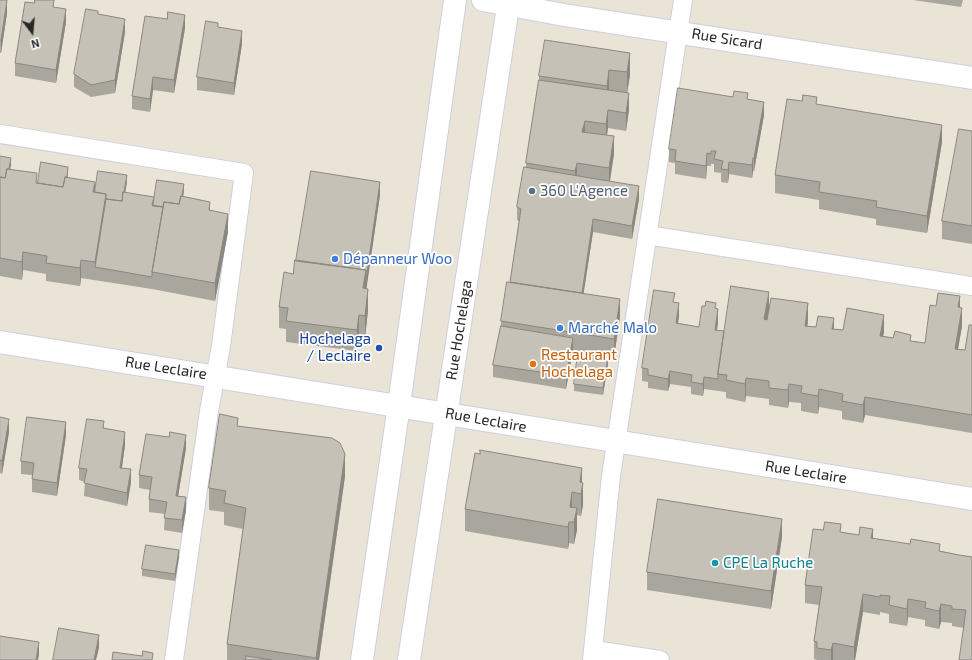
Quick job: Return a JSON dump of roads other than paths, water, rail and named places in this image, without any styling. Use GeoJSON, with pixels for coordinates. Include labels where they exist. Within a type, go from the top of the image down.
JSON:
{"type":"FeatureCollection","features":[{"type":"Feature","properties":{"kind":"street"},"geometry":{"type":"LineString","coordinates":[[362,660],[455,0]]}},
{"type":"Feature","properties":{"kind":"street","name":"Rue Sicard"},"geometry":{"type":"LineString","coordinates":[[483,0],[509,2],[564,15],[678,31],[972,78]]}},
{"type":"Feature","properties":{"kind":"street","name":"Rue Hochelaga"},"geometry":{"type":"LineString","coordinates":[[409,660],[509,2]]}},
{"type":"Feature","properties":{"kind":"street","name":"Rue Leclaire"},"geometry":{"type":"LineString","coordinates":[[0,342],[399,405],[616,442],[972,499]]}},
{"type":"Feature","properties":{"kind":"lane"},"geometry":{"type":"LineString","coordinates":[[660,660],[593,655],[611,476],[683,0]]}},
{"type":"Feature","properties":{"kind":"lane"},"geometry":{"type":"LineString","coordinates":[[0,134],[244,173],[221,346],[209,411],[174,660]]}},
{"type":"Feature","properties":{"kind":"lane"},"geometry":{"type":"LineString","coordinates":[[647,235],[972,286]]}},
{"type":"Feature","properties":{"kind":"place","name":"360 L'Agence"},"geometry":{"type":"Point","coordinates":[532,191]}},
{"type":"Feature","properties":{"kind":"place","name":"Dépanneur Woo"},"geometry":{"type":"Point","coordinates":[335,259]}},
{"type":"Feature","properties":{"kind":"place","name":"Marché Malo"},"geometry":{"type":"Point","coordinates":[560,328]}},
{"type":"Feature","properties":{"kind":"place","name":"Hochelaga / Leclaire"},"geometry":{"type":"Point","coordinates":[379,348]}},
{"type":"Feature","properties":{"kind":"place","name":"Restaurant Hochelaga"},"geometry":{"type":"Point","coordinates":[533,364]}},
{"type":"Feature","properties":{"kind":"place","name":"CPE La Ruche"},"geometry":{"type":"Point","coordinates":[715,563]}}]}
